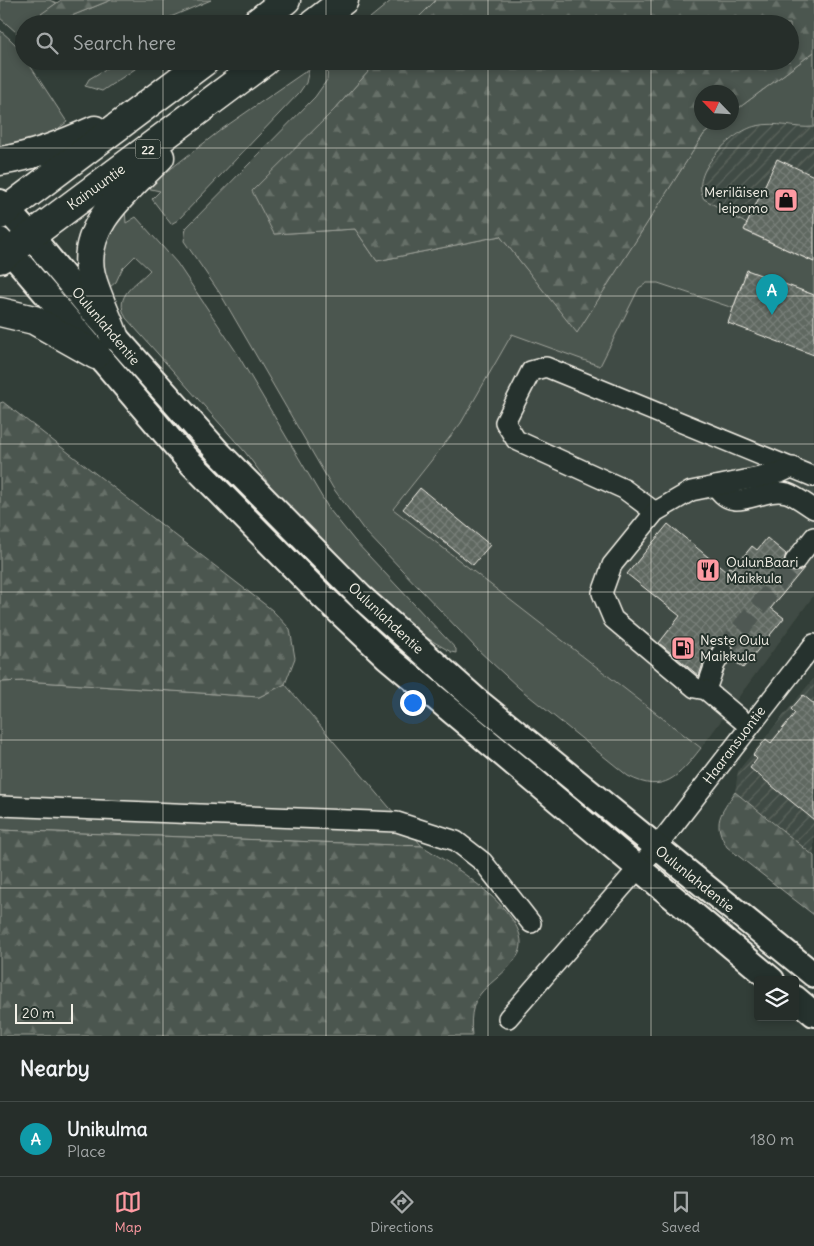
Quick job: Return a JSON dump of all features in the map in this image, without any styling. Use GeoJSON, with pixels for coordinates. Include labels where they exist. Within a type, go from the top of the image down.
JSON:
{"type":"FeatureCollection","features":[{"type":"Feature","properties":{"kind":"highway"},"geometry":{"type":"LineString","coordinates":[[267,15],[286,0]]}},
{"type":"Feature","properties":{"kind":"highway"},"geometry":{"type":"LineString","coordinates":[[325,15],[344,0]]}},
{"type":"Feature","properties":{"kind":"highway"},"geometry":{"type":"LineString","coordinates":[[2,209],[138,112],[193,70]]}},
{"type":"Feature","properties":{"kind":"highway","name":"Kainuuntie"},"geometry":{"type":"LineString","coordinates":[[10,246],[215,101],[254,70]]}},
{"type":"Feature","properties":{"kind":"highway"},"geometry":{"type":"LineString","coordinates":[[105,345],[91,273],[90,254],[94,236],[110,208],[215,101]]}},
{"type":"Feature","properties":{"kind":"highway"},"geometry":{"type":"LineString","coordinates":[[0,161],[27,157],[55,148],[138,112]]}},
{"type":"Feature","properties":{"kind":"highway"},"geometry":{"type":"LineString","coordinates":[[0,312],[34,320],[105,345]]}},
{"type":"Feature","properties":{"kind":"main road","name":"Oulunlahdentie"},"geometry":{"type":"LineString","coordinates":[[2,209],[10,246],[105,345],[218,452],[361,597],[474,698],[814,975]]}},
{"type":"Feature","properties":{"kind":"main road","name":"Oulunlahdentie"},"geometry":{"type":"LineString","coordinates":[[105,345],[186,458],[319,593],[387,657],[767,976]]}},
{"type":"Feature","properties":{"kind":"main road"},"geometry":{"type":"LineString","coordinates":[[799,1001],[814,1014]]}},
{"type":"Feature","properties":{"kind":"street"},"geometry":{"type":"LineString","coordinates":[[655,512],[624,489],[516,440],[505,422],[531,371],[546,367],[793,467],[814,478]]}},
{"type":"Feature","properties":{"kind":"street"},"geometry":{"type":"LineString","coordinates":[[748,726],[706,690],[696,688],[613,619],[602,593],[612,565],[655,512],[691,491],[780,473],[793,467]]}},
{"type":"Feature","properties":{"kind":"street"},"geometry":{"type":"LineString","coordinates":[[716,486],[722,496],[735,501],[774,493],[787,493],[814,509]]}},
{"type":"Feature","properties":{"kind":"street"},"geometry":{"type":"LineString","coordinates":[[795,562],[814,537]]}},
{"type":"Feature","properties":{"kind":"street","name":"Haaransuontie"},"geometry":{"type":"LineString","coordinates":[[508,1018],[639,869],[748,726],[814,644]]}},
{"type":"Feature","properties":{"kind":"street"},"geometry":{"type":"LineString","coordinates":[[706,690],[715,664],[723,651]]}},
{"type":"Feature","properties":{"kind":"street"},"geometry":{"type":"LineString","coordinates":[[0,806],[397,822],[456,841],[483,862],[531,923]]}},
{"type":"Feature","properties":{"kind":"shaded area"},"geometry":{"type":"Polygon","coordinates":[[[814,52],[814,278],[659,208],[714,130],[739,130],[739,108],[790,70],[799,70],[799,63],[814,52]]]}},
{"type":"Feature","properties":{"kind":"shaded area"},"geometry":{"type":"Polygon","coordinates":[[[659,208],[814,278],[814,595],[701,748],[393,510],[461,423],[512,334],[659,208]]]}},
{"type":"Feature","properties":{"kind":"shaded area"},"geometry":{"type":"Polygon","coordinates":[[[814,678],[814,856],[735,792],[738,771],[814,678]]]}},
{"type":"Feature","properties":{"kind":"green space"},"geometry":{"type":"Polygon","coordinates":[[[0,0],[49,0],[57,3],[42,14],[44,15],[15,15],[15,31],[0,18],[0,0]]]}},
{"type":"Feature","properties":{"kind":"green space"},"geometry":{"type":"Polygon","coordinates":[[[61,0],[111,0],[74,15],[41,14],[61,0]]]}},
{"type":"Feature","properties":{"kind":"green space"},"geometry":{"type":"Polygon","coordinates":[[[111,0],[211,0],[175,15],[74,15],[111,0]]]}},
{"type":"Feature","properties":{"kind":"green space"},"geometry":{"type":"Polygon","coordinates":[[[392,0],[436,0],[421,15],[374,15],[392,0]]]}},
{"type":"Feature","properties":{"kind":"green space"},"geometry":{"type":"Polygon","coordinates":[[[436,0],[814,0],[814,52],[799,63],[799,15],[421,15],[436,0]]]}},
{"type":"Feature","properties":{"kind":"green space"},"geometry":{"type":"Polygon","coordinates":[[[0,30],[15,44],[15,70],[33,70],[67,122],[59,128],[71,131],[0,150],[0,30]]]}},
{"type":"Feature","properties":{"kind":"green space"},"geometry":{"type":"Polygon","coordinates":[[[814,52],[814,127],[771,124],[756,126],[746,130],[736,136],[715,155],[707,166],[702,178],[701,189],[704,199],[747,224],[745,231],[814,262],[814,295],[747,271],[733,308],[658,283],[647,283],[639,288],[600,366],[512,334],[461,423],[393,509],[701,748],[685,767],[670,780],[652,784],[628,776],[519,688],[477,649],[364,530],[333,488],[221,295],[184,241],[186,228],[315,97],[327,80],[328,70],[370,70],[335,109],[274,234],[355,229],[377,261],[500,236],[577,332],[704,134],[709,130],[739,130],[739,108],[790,70],[799,70],[799,63],[814,52]]]}},
{"type":"Feature","properties":{"kind":"green space"},"geometry":{"type":"Polygon","coordinates":[[[104,70],[134,70],[102,91],[85,86],[89,79],[104,70]]]}},
{"type":"Feature","properties":{"kind":"green space"},"geometry":{"type":"Polygon","coordinates":[[[309,70],[306,83],[299,93],[178,220],[171,224],[152,199],[160,191],[146,188],[222,129],[309,70]]]}},
{"type":"Feature","properties":{"kind":"green space"},"geometry":{"type":"Polygon","coordinates":[[[370,70],[790,70],[739,108],[739,85],[694,85],[694,130],[709,130],[704,134],[577,333],[500,236],[377,261],[355,229],[274,234],[252,191],[335,109],[370,70]]]}},
{"type":"Feature","properties":{"kind":"green space"},"geometry":{"type":"Polygon","coordinates":[[[125,209],[126,223],[136,217],[177,263],[235,350],[329,509],[354,540],[456,649],[456,653],[422,635],[350,572],[284,504],[245,452],[126,318],[122,303],[124,297],[150,270],[135,256],[122,269],[116,282],[110,287],[105,285],[102,261],[105,244],[125,209]]]}},
{"type":"Feature","properties":{"kind":"green space"},"geometry":{"type":"Polygon","coordinates":[[[3,402],[272,610],[290,629],[295,658],[285,684],[259,697],[25,681],[0,682],[0,403],[3,402]]]}},
{"type":"Feature","properties":{"kind":"green space"},"geometry":{"type":"Polygon","coordinates":[[[25,681],[259,697],[285,684],[422,846],[0,830],[0,682],[25,681]]]}},
{"type":"Feature","properties":{"kind":"green space"},"geometry":{"type":"Polygon","coordinates":[[[735,792],[814,856],[814,915],[727,847],[722,838],[719,825],[722,813],[735,792]]]}},
{"type":"Feature","properties":{"kind":"green space"},"geometry":{"type":"Polygon","coordinates":[[[0,830],[422,846],[452,865],[489,894],[517,927],[521,943],[516,958],[477,998],[471,1020],[472,1036],[0,1036],[0,830]]]}},
{"type":"Feature","properties":{"kind":"building","name":"Meriläisen leipomo"},"geometry":{"type":"Polygon","coordinates":[[[777,159],[814,176],[814,262],[744,230],[777,159]]]}},
{"type":"Feature","properties":{"kind":"building"},"geometry":{"type":"Polygon","coordinates":[[[747,270],[814,295],[814,355],[728,323],[747,270]]]}},
{"type":"Feature","properties":{"kind":"building"},"geometry":{"type":"Polygon","coordinates":[[[420,488],[490,545],[473,565],[403,509],[420,488]]]}},
{"type":"Feature","properties":{"kind":"building"},"geometry":{"type":"Polygon","coordinates":[[[668,524],[725,571],[729,567],[733,569],[752,546],[757,550],[767,538],[786,554],[784,560],[788,569],[794,572],[804,568],[771,608],[784,618],[743,668],[732,659],[734,651],[728,641],[723,640],[714,645],[704,660],[699,676],[659,643],[680,616],[627,574],[668,524]]]}},
{"type":"Feature","properties":{"kind":"building"},"geometry":{"type":"Polygon","coordinates":[[[803,695],[814,704],[814,820],[750,768],[757,759],[753,755],[766,739],[771,743],[795,713],[791,709],[803,695]]]}},
{"type":"Feature","properties":{"kind":"tunnel"},"geometry":{"type":"LineString","coordinates":[[723,651],[795,561]]}},
{"type":"Feature","properties":{"kind":"place","name":"Meriläisen leipomo"},"geometry":{"type":"Point","coordinates":[786,200]}},
{"type":"Feature","properties":{"kind":"place","name":"Unikulma"},"geometry":{"type":"Point","coordinates":[772,315]}},
{"type":"Feature","properties":{"kind":"place","name":"OulunBaari Maikkula"},"geometry":{"type":"Point","coordinates":[708,570]}},
{"type":"Feature","properties":{"kind":"place","name":"Neste Oulu Maikkula"},"geometry":{"type":"Point","coordinates":[683,648]}}]}
